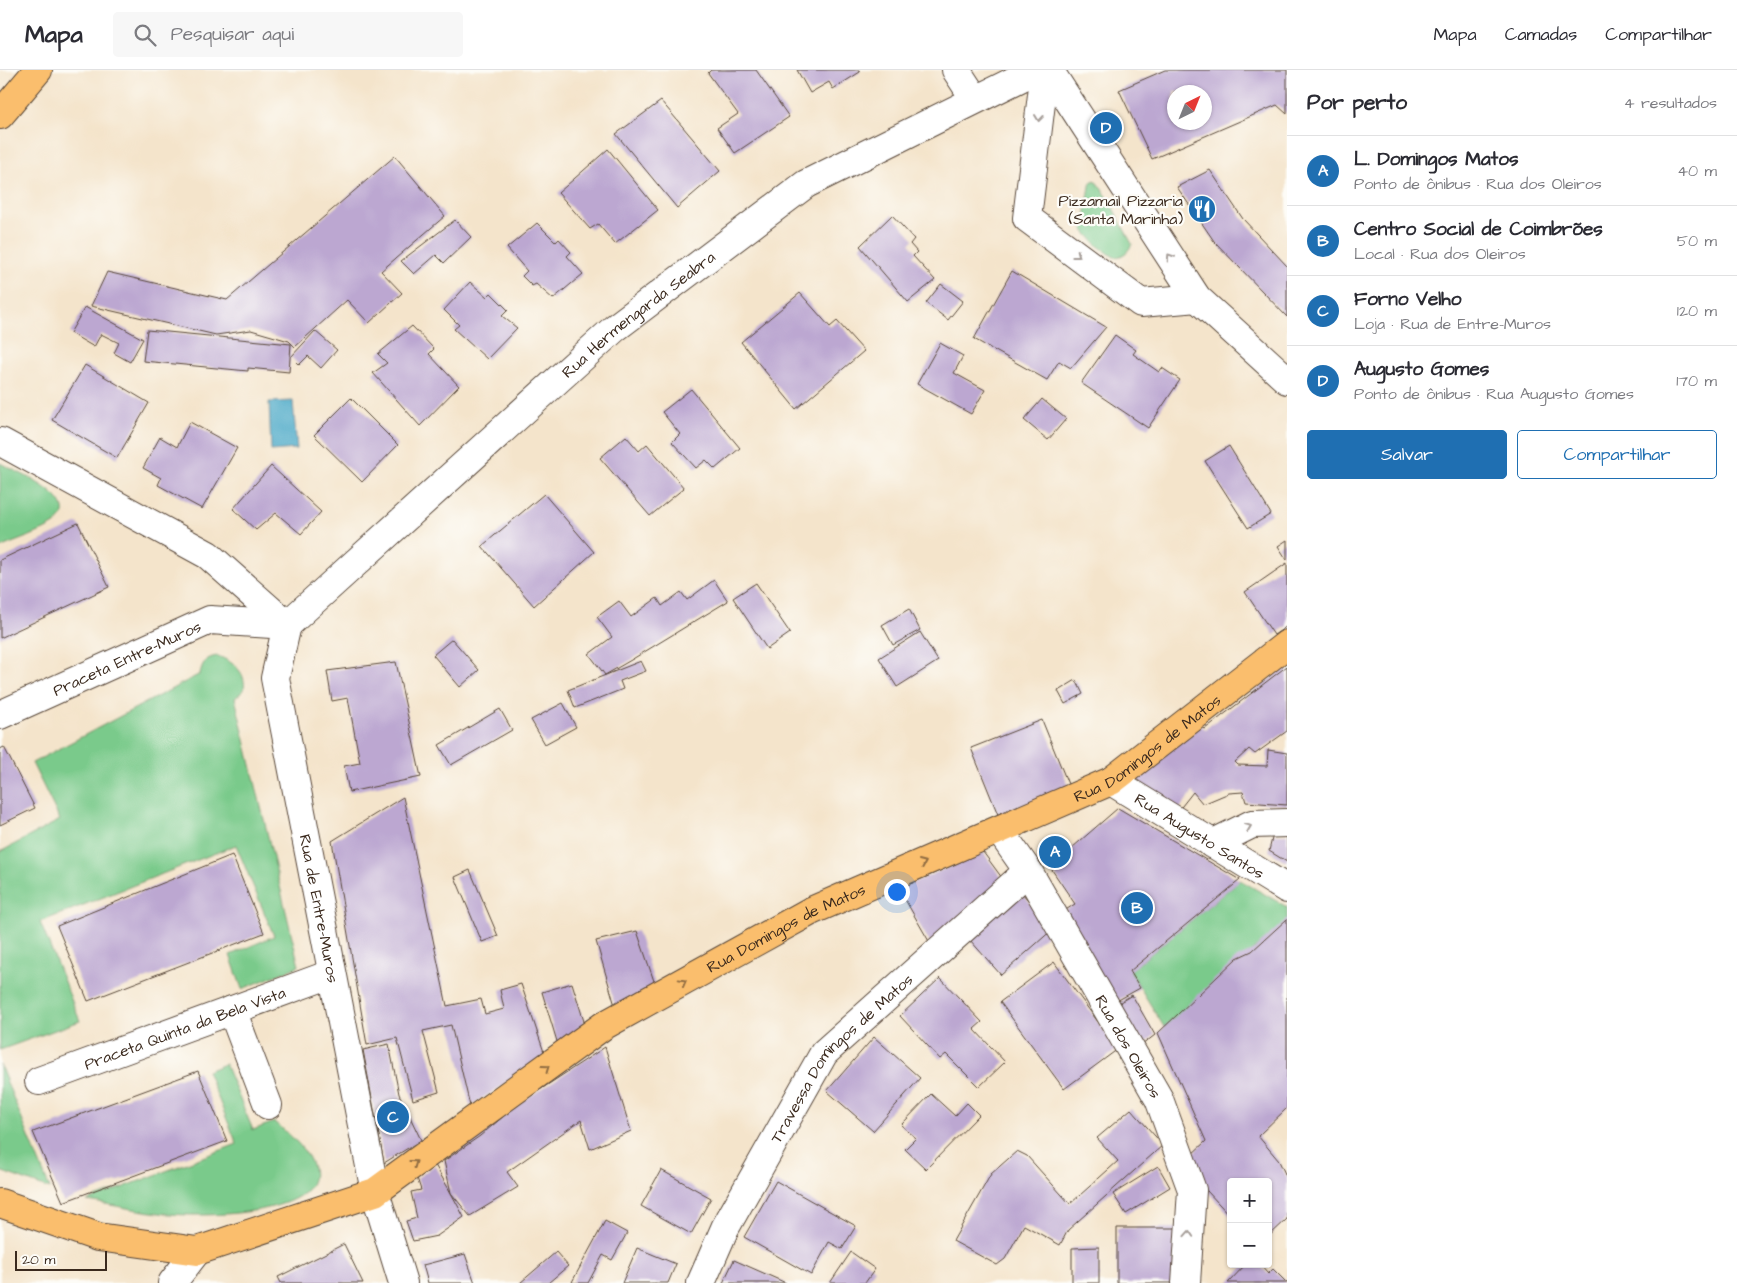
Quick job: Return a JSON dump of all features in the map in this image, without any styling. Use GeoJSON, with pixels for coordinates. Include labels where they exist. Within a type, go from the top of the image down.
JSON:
{"type":"FeatureCollection","features":[{"type":"Feature","properties":{"kind":"main road"},"geometry":{"type":"LineString","coordinates":[[0,115],[38,70]]}},
{"type":"Feature","properties":{"kind":"main road","name":"Rua Domingos de Matos"},"geometry":{"type":"LineString","coordinates":[[197,1251],[375,1192],[603,1026],[811,911],[1111,781],[1287,644]]}},
{"type":"Feature","properties":{"kind":"main road"},"geometry":{"type":"LineString","coordinates":[[0,1203],[98,1237],[197,1251]]}},
{"type":"Feature","properties":{"kind":"street"},"geometry":{"type":"LineString","coordinates":[[956,70],[976,100]]}},
{"type":"Feature","properties":{"kind":"street","name":"Rua Hermengarda Seabra"},"geometry":{"type":"LineString","coordinates":[[287,625],[615,328],[806,184],[1036,70]]}},
{"type":"Feature","properties":{"kind":"street"},"geometry":{"type":"LineString","coordinates":[[1047,70],[1027,218],[1141,303],[1197,298]]}},
{"type":"Feature","properties":{"kind":"street"},"geometry":{"type":"LineString","coordinates":[[1047,70],[1197,298],[1287,380]]}},
{"type":"Feature","properties":{"kind":"street"},"geometry":{"type":"LineString","coordinates":[[1,442],[208,555],[287,625]]}},
{"type":"Feature","properties":{"kind":"street","name":"Praceta Entre-Muros"},"geometry":{"type":"LineString","coordinates":[[0,715],[210,620],[287,625]]}},
{"type":"Feature","properties":{"kind":"street","name":"Rua de Entre-Muros"},"geometry":{"type":"LineString","coordinates":[[287,625],[275,678],[331,974],[375,1192],[403,1283]]}},
{"type":"Feature","properties":{"kind":"street","name":"Rua Augusto Santos"},"geometry":{"type":"LineString","coordinates":[[1111,781],[1287,889]]}},
{"type":"Feature","properties":{"kind":"street"},"geometry":{"type":"LineString","coordinates":[[1212,844],[1252,824],[1287,823]]}},
{"type":"Feature","properties":{"kind":"street","name":"Rua dos Oleiros"},"geometry":{"type":"LineString","coordinates":[[1000,830],[1028,871],[1159,1099],[1192,1190],[1186,1283]]}},
{"type":"Feature","properties":{"kind":"street","name":"Travessa Domingos de Matos"},"geometry":{"type":"LineString","coordinates":[[701,1283],[725,1228],[824,1053],[1028,871]]}},
{"type":"Feature","properties":{"kind":"street","name":"Praceta Quinta da Bela Vista"},"geometry":{"type":"LineString","coordinates":[[39,1081],[331,974]]}},
{"type":"Feature","properties":{"kind":"street"},"geometry":{"type":"LineString","coordinates":[[232,1010],[268,1105]]}},
{"type":"Feature","properties":{"kind":"street"},"geometry":{"type":"LineString","coordinates":[[172,1283],[197,1251]]}},
{"type":"Feature","properties":{"kind":"green space"},"geometry":{"type":"Polygon","coordinates":[[[1095,180],[1106,195],[1132,244],[1123,255],[1114,257],[1097,245],[1083,229],[1090,186],[1091,182],[1095,180]]]}},
{"type":"Feature","properties":{"kind":"green space"},"geometry":{"type":"Polygon","coordinates":[[[0,463],[44,487],[62,505],[63,514],[51,526],[0,548],[0,463]]]}},
{"type":"Feature","properties":{"kind":"green space"},"geometry":{"type":"Polygon","coordinates":[[[218,656],[234,665],[243,678],[244,690],[235,698],[299,966],[242,989],[230,955],[274,936],[236,845],[40,922],[80,1021],[0,1050],[0,852],[60,820],[32,763],[200,674],[205,661],[218,656]]]}},
{"type":"Feature","properties":{"kind":"green space"},"geometry":{"type":"Polygon","coordinates":[[[1240,880],[1287,907],[1287,921],[1164,1027],[1130,971],[1240,880]]]}},
{"type":"Feature","properties":{"kind":"green space"},"geometry":{"type":"Polygon","coordinates":[[[225,1064],[253,1130],[274,1122],[304,1151],[314,1173],[307,1190],[287,1202],[260,1210],[228,1214],[170,1214],[87,1201],[237,1144],[207,1071],[225,1064]]]}},
{"type":"Feature","properties":{"kind":"green space"},"geometry":{"type":"Polygon","coordinates":[[[0,1065],[50,1189],[0,1171],[0,1065]]]}},
{"type":"Feature","properties":{"kind":"water"},"geometry":{"type":"Polygon","coordinates":[[[293,401],[297,449],[271,451],[269,402],[293,401]]]}},
{"type":"Feature","properties":{"kind":"building"},"geometry":{"type":"Polygon","coordinates":[[[711,70],[756,70],[789,117],[735,153],[717,128],[738,114],[708,73],[711,70]]]}},
{"type":"Feature","properties":{"kind":"building"},"geometry":{"type":"Polygon","coordinates":[[[797,70],[859,70],[860,72],[833,89],[829,82],[810,93],[797,70]]]}},
{"type":"Feature","properties":{"kind":"building"},"geometry":{"type":"Polygon","coordinates":[[[1165,70],[1287,70],[1287,114],[1277,105],[1152,159],[1119,90],[1165,70]]]}},
{"type":"Feature","properties":{"kind":"building"},"geometry":{"type":"Polygon","coordinates":[[[661,101],[720,171],[677,208],[616,134],[661,101]]]}},
{"type":"Feature","properties":{"kind":"building"},"geometry":{"type":"Polygon","coordinates":[[[608,149],[658,210],[615,244],[598,224],[590,229],[558,193],[608,149]]]}},
{"type":"Feature","properties":{"kind":"building"},"geometry":{"type":"Polygon","coordinates":[[[395,156],[445,216],[381,271],[402,293],[369,323],[347,300],[295,347],[289,341],[251,330],[216,335],[91,306],[107,272],[227,300],[395,156]]]}},
{"type":"Feature","properties":{"kind":"building"},"geometry":{"type":"Polygon","coordinates":[[[1210,170],[1243,219],[1287,266],[1287,317],[1214,241],[1177,187],[1210,170]]]}},
{"type":"Feature","properties":{"kind":"building"},"geometry":{"type":"Polygon","coordinates":[[[892,215],[914,239],[910,244],[917,252],[913,256],[935,280],[908,302],[860,246],[892,215]]]}},
{"type":"Feature","properties":{"kind":"building"},"geometry":{"type":"Polygon","coordinates":[[[455,220],[471,237],[444,263],[436,255],[414,274],[401,261],[455,220]]]}},
{"type":"Feature","properties":{"kind":"building"},"geometry":{"type":"Polygon","coordinates":[[[537,223],[556,242],[559,239],[571,252],[567,256],[583,274],[553,299],[536,284],[532,286],[522,276],[527,271],[507,248],[537,223]]]}},
{"type":"Feature","properties":{"kind":"building"},"geometry":{"type":"Polygon","coordinates":[[[1012,271],[1106,327],[1071,368],[1059,361],[1047,380],[974,339],[1012,271]]]}},
{"type":"Feature","properties":{"kind":"building"},"geometry":{"type":"Polygon","coordinates":[[[470,282],[487,297],[491,293],[508,310],[502,316],[517,328],[487,359],[454,329],[459,325],[444,310],[470,282]]]}},
{"type":"Feature","properties":{"kind":"building"},"geometry":{"type":"Polygon","coordinates":[[[941,284],[963,301],[948,320],[926,303],[941,284]]]}},
{"type":"Feature","properties":{"kind":"building"},"geometry":{"type":"Polygon","coordinates":[[[800,293],[830,327],[837,321],[864,351],[796,409],[741,342],[800,293]]]}},
{"type":"Feature","properties":{"kind":"building"},"geometry":{"type":"Polygon","coordinates":[[[85,307],[143,339],[130,362],[114,353],[119,343],[101,334],[94,347],[70,333],[85,307]]]}},
{"type":"Feature","properties":{"kind":"building"},"geometry":{"type":"Polygon","coordinates":[[[412,326],[434,349],[429,354],[459,386],[420,426],[373,373],[387,363],[378,354],[412,326]]]}},
{"type":"Feature","properties":{"kind":"building"},"geometry":{"type":"Polygon","coordinates":[[[147,330],[291,344],[289,372],[248,368],[248,371],[143,361],[147,330]]]}},
{"type":"Feature","properties":{"kind":"building"},"geometry":{"type":"Polygon","coordinates":[[[315,331],[337,350],[321,368],[308,356],[299,365],[291,357],[315,331]]]}},
{"type":"Feature","properties":{"kind":"building"},"geometry":{"type":"Polygon","coordinates":[[[1115,335],[1136,350],[1133,354],[1159,372],[1162,368],[1180,380],[1148,428],[1081,383],[1115,335]]]}},
{"type":"Feature","properties":{"kind":"building"},"geometry":{"type":"Polygon","coordinates":[[[940,343],[963,356],[954,373],[985,390],[971,414],[917,384],[940,343]]]}},
{"type":"Feature","properties":{"kind":"building"},"geometry":{"type":"Polygon","coordinates":[[[85,365],[149,403],[117,458],[52,420],[85,365]]]}},
{"type":"Feature","properties":{"kind":"building"},"geometry":{"type":"Polygon","coordinates":[[[691,389],[740,448],[715,469],[706,460],[696,468],[672,442],[680,434],[662,412],[691,389]]]}},
{"type":"Feature","properties":{"kind":"building"},"geometry":{"type":"Polygon","coordinates":[[[351,398],[398,445],[362,482],[314,435],[351,398]]]}},
{"type":"Feature","properties":{"kind":"building"},"geometry":{"type":"Polygon","coordinates":[[[1042,399],[1066,419],[1048,440],[1024,420],[1042,399]]]}},
{"type":"Feature","properties":{"kind":"building"},"geometry":{"type":"Polygon","coordinates":[[[190,422],[237,448],[202,509],[158,485],[161,478],[143,468],[160,437],[177,447],[190,422]]]}},
{"type":"Feature","properties":{"kind":"building"},"geometry":{"type":"Polygon","coordinates":[[[626,436],[639,451],[647,444],[684,488],[650,516],[600,458],[626,436]]]}},
{"type":"Feature","properties":{"kind":"building"},"geometry":{"type":"Polygon","coordinates":[[[1229,446],[1271,514],[1248,528],[1205,461],[1229,446]]]}},
{"type":"Feature","properties":{"kind":"building"},"geometry":{"type":"Polygon","coordinates":[[[271,466],[321,512],[301,534],[276,513],[256,530],[233,509],[271,466]]]}},
{"type":"Feature","properties":{"kind":"building"},"geometry":{"type":"Polygon","coordinates":[[[544,494],[594,552],[534,606],[482,546],[544,494]]]}},
{"type":"Feature","properties":{"kind":"building"},"geometry":{"type":"Polygon","coordinates":[[[78,523],[109,587],[0,638],[0,560],[78,523]]]}},
{"type":"Feature","properties":{"kind":"building"},"geometry":{"type":"Polygon","coordinates":[[[1287,540],[1287,560],[1278,546],[1287,540]]]}},
{"type":"Feature","properties":{"kind":"building"},"geometry":{"type":"Polygon","coordinates":[[[1287,563],[1287,626],[1274,635],[1245,592],[1287,563]]]}},
{"type":"Feature","properties":{"kind":"building"},"geometry":{"type":"Polygon","coordinates":[[[714,580],[728,601],[631,660],[605,675],[589,654],[612,637],[597,617],[619,601],[631,617],[657,598],[662,606],[681,592],[687,600],[714,580]]]}},
{"type":"Feature","properties":{"kind":"building"},"geometry":{"type":"Polygon","coordinates":[[[756,583],[790,633],[767,649],[733,598],[756,583]]]}},
{"type":"Feature","properties":{"kind":"building"},"geometry":{"type":"Polygon","coordinates":[[[909,609],[920,630],[893,645],[882,625],[909,609]]]}},
{"type":"Feature","properties":{"kind":"building"},"geometry":{"type":"Polygon","coordinates":[[[920,632],[938,661],[897,687],[879,658],[920,632]]]}},
{"type":"Feature","properties":{"kind":"building"},"geometry":{"type":"Polygon","coordinates":[[[452,639],[479,670],[460,687],[433,655],[452,639]]]}},
{"type":"Feature","properties":{"kind":"building"},"geometry":{"type":"Polygon","coordinates":[[[641,661],[646,671],[620,681],[623,689],[575,708],[568,690],[641,661]]]}},
{"type":"Feature","properties":{"kind":"building"},"geometry":{"type":"Polygon","coordinates":[[[396,662],[421,777],[349,792],[344,766],[360,763],[348,698],[332,701],[327,671],[396,662]]]}},
{"type":"Feature","properties":{"kind":"building"},"geometry":{"type":"Polygon","coordinates":[[[1287,666],[1287,731],[1255,754],[1249,749],[1235,762],[1238,765],[1267,766],[1268,750],[1287,753],[1287,805],[1246,802],[1243,792],[1229,793],[1203,804],[1193,792],[1178,811],[1150,801],[1130,775],[1198,723],[1205,729],[1287,666]]]}},
{"type":"Feature","properties":{"kind":"building"},"geometry":{"type":"Polygon","coordinates":[[[1076,680],[1083,694],[1065,704],[1058,691],[1076,680]]]}},
{"type":"Feature","properties":{"kind":"building"},"geometry":{"type":"Polygon","coordinates":[[[563,703],[576,727],[545,744],[531,720],[563,703]]]}},
{"type":"Feature","properties":{"kind":"building"},"geometry":{"type":"Polygon","coordinates":[[[500,709],[512,730],[451,765],[439,745],[500,709]]]}},
{"type":"Feature","properties":{"kind":"building"},"geometry":{"type":"Polygon","coordinates":[[[1042,720],[1070,789],[999,817],[971,748],[1042,720]]]}},
{"type":"Feature","properties":{"kind":"building"},"geometry":{"type":"Polygon","coordinates":[[[4,747],[35,808],[0,825],[0,749],[4,747]]]}},
{"type":"Feature","properties":{"kind":"building"},"geometry":{"type":"Polygon","coordinates":[[[403,797],[447,1006],[481,999],[485,1014],[504,1009],[500,990],[521,984],[546,1058],[470,1106],[451,1025],[423,1031],[439,1092],[413,1100],[397,1038],[367,1045],[332,841],[403,797]]]}},
{"type":"Feature","properties":{"kind":"building"},"geometry":{"type":"Polygon","coordinates":[[[1118,808],[1240,880],[1130,971],[1140,988],[1113,1003],[1061,913],[1075,904],[1050,867],[1118,808]]]}},
{"type":"Feature","properties":{"kind":"building"},"geometry":{"type":"Polygon","coordinates":[[[1273,834],[1287,834],[1287,862],[1269,851],[1273,834]]]}},
{"type":"Feature","properties":{"kind":"building"},"geometry":{"type":"Polygon","coordinates":[[[983,852],[1005,882],[934,950],[899,889],[983,852]]]}},
{"type":"Feature","properties":{"kind":"building"},"geometry":{"type":"Polygon","coordinates":[[[232,855],[264,933],[88,1001],[57,926],[232,855]]]}},
{"type":"Feature","properties":{"kind":"building"},"geometry":{"type":"Polygon","coordinates":[[[470,870],[498,936],[482,942],[455,877],[470,870]]]}},
{"type":"Feature","properties":{"kind":"building"},"geometry":{"type":"Polygon","coordinates":[[[1016,886],[1053,929],[1001,975],[962,931],[1016,886]]]}},
{"type":"Feature","properties":{"kind":"building"},"geometry":{"type":"Polygon","coordinates":[[[1287,919],[1287,1108],[1258,1136],[1279,1161],[1287,1178],[1287,1219],[1272,1233],[1272,1178],[1227,1178],[1227,1213],[1207,1191],[1190,1156],[1206,1141],[1158,1033],[1237,958],[1252,951],[1287,919]]]}},
{"type":"Feature","properties":{"kind":"building"},"geometry":{"type":"Polygon","coordinates":[[[637,931],[656,987],[616,1009],[596,941],[637,931]]]}},
{"type":"Feature","properties":{"kind":"building"},"geometry":{"type":"Polygon","coordinates":[[[1054,962],[1118,1049],[1064,1089],[1000,1002],[1054,962]]]}},
{"type":"Feature","properties":{"kind":"building"},"geometry":{"type":"Polygon","coordinates":[[[940,978],[982,1022],[974,1029],[1005,1062],[979,1087],[946,1054],[940,1059],[900,1016],[940,978]]]}},
{"type":"Feature","properties":{"kind":"building"},"geometry":{"type":"Polygon","coordinates":[[[572,983],[587,1031],[559,1048],[542,992],[572,983]]]}},
{"type":"Feature","properties":{"kind":"building"},"geometry":{"type":"Polygon","coordinates":[[[1132,995],[1155,1035],[1142,1045],[1115,1005],[1132,995]]]}},
{"type":"Feature","properties":{"kind":"building"},"geometry":{"type":"Polygon","coordinates":[[[874,1037],[920,1078],[873,1131],[827,1091],[874,1037]]]}},
{"type":"Feature","properties":{"kind":"building"},"geometry":{"type":"Polygon","coordinates":[[[389,1044],[399,1094],[421,1140],[384,1163],[363,1050],[389,1044]]]}},
{"type":"Feature","properties":{"kind":"building"},"geometry":{"type":"Polygon","coordinates":[[[605,1047],[631,1131],[590,1149],[581,1120],[507,1172],[518,1187],[470,1216],[451,1193],[444,1161],[480,1136],[517,1105],[605,1047]]]}},
{"type":"Feature","properties":{"kind":"building"},"geometry":{"type":"Polygon","coordinates":[[[198,1071],[227,1141],[63,1202],[33,1132],[198,1071]]]}},
{"type":"Feature","properties":{"kind":"building"},"geometry":{"type":"Polygon","coordinates":[[[931,1094],[955,1116],[967,1103],[979,1115],[926,1169],[905,1149],[916,1138],[901,1125],[931,1094]]]}},
{"type":"Feature","properties":{"kind":"building"},"geometry":{"type":"Polygon","coordinates":[[[1131,1109],[1163,1145],[1068,1230],[1060,1245],[1024,1225],[1005,1259],[997,1265],[953,1241],[991,1174],[1017,1151],[1027,1156],[1070,1204],[1118,1161],[1097,1138],[1131,1109]]]}},
{"type":"Feature","properties":{"kind":"building"},"geometry":{"type":"Polygon","coordinates":[[[435,1165],[464,1217],[437,1236],[413,1241],[406,1221],[417,1218],[411,1192],[421,1190],[417,1178],[435,1165]]]}},
{"type":"Feature","properties":{"kind":"building"},"geometry":{"type":"Polygon","coordinates":[[[1158,1166],[1170,1187],[1126,1214],[1113,1194],[1158,1166]]]}},
{"type":"Feature","properties":{"kind":"building"},"geometry":{"type":"Polygon","coordinates":[[[661,1170],[711,1198],[691,1234],[641,1206],[661,1170]]]}},
{"type":"Feature","properties":{"kind":"building"},"geometry":{"type":"Polygon","coordinates":[[[776,1181],[856,1226],[842,1249],[829,1242],[811,1275],[744,1237],[776,1181]]]}},
{"type":"Feature","properties":{"kind":"building"},"geometry":{"type":"Polygon","coordinates":[[[605,1221],[627,1233],[612,1260],[603,1255],[588,1283],[572,1282],[605,1221]]]}},
{"type":"Feature","properties":{"kind":"building"},"geometry":{"type":"Polygon","coordinates":[[[1117,1228],[1181,1228],[1181,1283],[1117,1283],[1117,1228]]]}},
{"type":"Feature","properties":{"kind":"building"},"geometry":{"type":"Polygon","coordinates":[[[344,1244],[363,1283],[281,1283],[278,1277],[344,1244]]]}},
{"type":"Feature","properties":{"kind":"building"},"geometry":{"type":"Polygon","coordinates":[[[1099,1247],[1099,1283],[1072,1283],[1072,1248],[1099,1247]]]}},
{"type":"Feature","properties":{"kind":"building"},"geometry":{"type":"Polygon","coordinates":[[[637,1248],[676,1264],[668,1283],[622,1283],[637,1248]]]}},
{"type":"Feature","properties":{"kind":"building"},"geometry":{"type":"Polygon","coordinates":[[[556,1252],[568,1266],[548,1283],[520,1283],[556,1252]]]}},
{"type":"Feature","properties":{"kind":"building"},"geometry":{"type":"Polygon","coordinates":[[[851,1252],[875,1269],[865,1283],[830,1283],[851,1252]]]}},
{"type":"Feature","properties":{"kind":"building"},"geometry":{"type":"Polygon","coordinates":[[[465,1254],[475,1283],[428,1283],[423,1265],[465,1254]]]}},
{"type":"Feature","properties":{"kind":"building"},"geometry":{"type":"Polygon","coordinates":[[[734,1260],[786,1283],[723,1283],[734,1260]]]}},
{"type":"Feature","properties":{"kind":"building"},"geometry":{"type":"Polygon","coordinates":[[[1242,1268],[1263,1268],[1268,1274],[1273,1269],[1287,1283],[1228,1283],[1242,1268]]]}},
{"type":"Feature","properties":{"kind":"place","name":"Augusto Gomes"},"geometry":{"type":"Point","coordinates":[1106,128]}},
{"type":"Feature","properties":{"kind":"place","name":"Pizzamail Pizzaria (Santa Marinha)"},"geometry":{"type":"Point","coordinates":[1202,209]}},
{"type":"Feature","properties":{"kind":"place","name":"L. Domingos Matos"},"geometry":{"type":"Point","coordinates":[1055,852]}},
{"type":"Feature","properties":{"kind":"place","name":"Centro Social de Coimbrões"},"geometry":{"type":"Point","coordinates":[1137,908]}},
{"type":"Feature","properties":{"kind":"place","name":"Forno Velho"},"geometry":{"type":"Point","coordinates":[393,1117]}}]}
